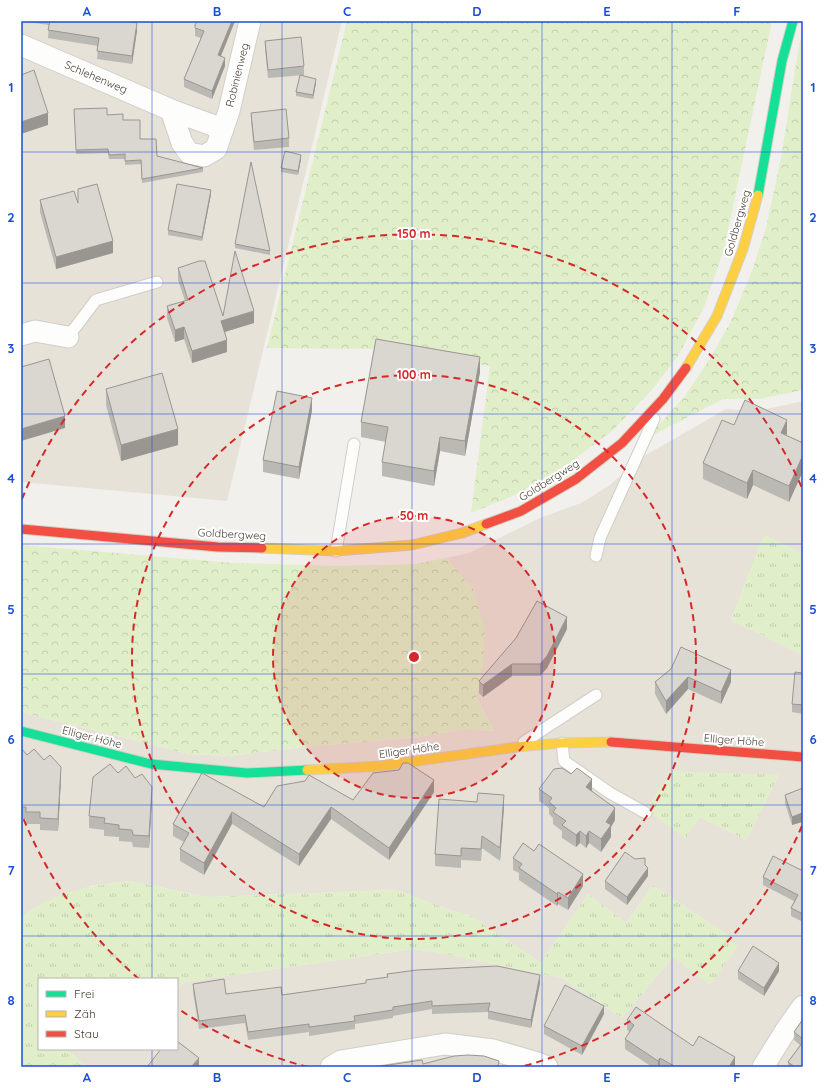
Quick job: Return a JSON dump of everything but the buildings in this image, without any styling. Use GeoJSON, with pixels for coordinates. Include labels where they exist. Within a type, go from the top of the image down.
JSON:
{"type":"FeatureCollection","features":[{"type":"Feature","properties":{"kind":"street","name":"Robinienweg"},"geometry":{"type":"LineString","coordinates":[[222,129],[235,87],[250,21]]}},
{"type":"Feature","properties":{"kind":"street","name":"Goldbergweg"},"geometry":{"type":"LineString","coordinates":[[21,529],[218,547],[336,551],[412,545],[462,533],[521,511],[576,479],[622,443],[663,399],[689,364],[717,316],[743,249],[757,198],[782,61],[793,21]]}},
{"type":"Feature","properties":{"kind":"street","name":"Schlehenweg"},"geometry":{"type":"LineString","coordinates":[[21,45],[171,110],[222,129]]}},
{"type":"Feature","properties":{"kind":"street"},"geometry":{"type":"LineString","coordinates":[[171,110],[182,143],[188,153],[204,156],[216,149],[222,129]]}},
{"type":"Feature","properties":{"kind":"street"},"geometry":{"type":"LineString","coordinates":[[21,335],[35,331],[68,337]]}},
{"type":"Feature","properties":{"kind":"street","name":"Elliger Höhe"},"geometry":{"type":"LineString","coordinates":[[21,731],[151,764],[248,773],[381,766],[517,747],[562,743],[613,742],[803,757]]}},
{"type":"Feature","properties":{"kind":"street"},"geometry":{"type":"LineString","coordinates":[[763,1067],[803,1006]]}},
{"type":"Feature","properties":{"kind":"street"},"geometry":{"type":"LineString","coordinates":[[331,1067],[341,1061],[445,1044],[493,1050],[547,1067]]}},
{"type":"Feature","properties":{"kind":"lane"},"geometry":{"type":"LineString","coordinates":[[68,337],[96,300],[157,282]]}},
{"type":"Feature","properties":{"kind":"lane"},"geometry":{"type":"LineString","coordinates":[[596,556],[600,538],[638,451],[663,399]]}},
{"type":"Feature","properties":{"kind":"lane"},"geometry":{"type":"LineString","coordinates":[[336,551],[354,444]]}},
{"type":"Feature","properties":{"kind":"lane"},"geometry":{"type":"LineString","coordinates":[[517,747],[596,695]]}},
{"type":"Feature","properties":{"kind":"lane"},"geometry":{"type":"LineString","coordinates":[[562,743],[564,761],[610,793],[646,813]]}},
{"type":"Feature","properties":{"kind":"shaded area"},"geometry":{"type":"Polygon","coordinates":[[[21,21],[342,21],[227,501],[21,482],[21,21]]]}},
{"type":"Feature","properties":{"kind":"shaded area"},"geometry":{"type":"Polygon","coordinates":[[[803,401],[803,554],[764,535],[731,620],[803,655],[803,992],[778,1023],[751,1067],[87,1067],[68,1050],[178,1050],[178,989],[185,982],[414,949],[562,978],[622,1018],[673,957],[731,941],[732,938],[653,885],[626,923],[588,894],[541,963],[471,916],[395,890],[207,897],[131,881],[91,886],[31,910],[21,918],[21,712],[189,754],[229,756],[303,747],[419,737],[463,729],[494,731],[476,696],[483,669],[474,590],[446,558],[469,553],[540,518],[581,503],[610,485],[639,459],[726,409],[757,411],[803,401]],[[779,775],[700,817],[746,840],[779,775]]]}},
{"type":"Feature","properties":{"kind":"shaded area"},"geometry":{"type":"Polygon","coordinates":[[[803,1018],[803,1067],[770,1067],[803,1018]]]}},
{"type":"Feature","properties":{"kind":"green space"},"geometry":{"type":"Polygon","coordinates":[[[347,21],[772,21],[724,249],[704,307],[678,356],[651,391],[613,430],[568,464],[515,495],[471,513],[490,366],[373,349],[267,348],[347,21]]]}},
{"type":"Feature","properties":{"kind":"green space"},"geometry":{"type":"Polygon","coordinates":[[[803,32],[803,390],[759,399],[723,399],[647,438],[685,396],[711,357],[731,321],[752,271],[766,228],[781,158],[799,45],[803,32]]]}},
{"type":"Feature","properties":{"kind":"green space"},"geometry":{"type":"Polygon","coordinates":[[[764,535],[803,554],[803,655],[731,620],[764,535]]]}},
{"type":"Feature","properties":{"kind":"green space"},"geometry":{"type":"Polygon","coordinates":[[[21,545],[235,563],[337,566],[415,564],[446,558],[474,590],[485,633],[483,669],[476,696],[494,731],[463,729],[419,737],[303,747],[229,756],[189,754],[21,712],[21,545]]]}},
{"type":"Feature","properties":{"kind":"green space"},"geometry":{"type":"Polygon","coordinates":[[[672,771],[779,775],[746,840],[700,817],[686,838],[646,810],[672,771]]]}},
{"type":"Feature","properties":{"kind":"green space"},"geometry":{"type":"Polygon","coordinates":[[[131,881],[207,897],[395,890],[471,916],[541,963],[588,894],[626,923],[653,885],[732,938],[731,941],[738,946],[710,985],[673,957],[622,1018],[562,978],[414,949],[185,982],[178,989],[178,978],[38,978],[38,1050],[68,1050],[87,1067],[21,1067],[21,918],[33,909],[59,896],[73,891],[131,881]]]}},
{"type":"Feature","properties":{"kind":"traffic: fast"},"geometry":{"type":"LineString","coordinates":[[758,195],[782,61],[793,21]]}},
{"type":"Feature","properties":{"kind":"traffic: fast"},"geometry":{"type":"LineString","coordinates":[[21,731],[151,764],[247,773],[307,770]]}},
{"type":"Feature","properties":{"kind":"traffic: slow"},"geometry":{"type":"LineString","coordinates":[[686,368],[717,316],[743,249],[758,195]]}},
{"type":"Feature","properties":{"kind":"traffic: slow"},"geometry":{"type":"LineString","coordinates":[[262,548],[336,551],[412,545],[462,533],[486,524]]}},
{"type":"Feature","properties":{"kind":"traffic: slow"},"geometry":{"type":"LineString","coordinates":[[307,770],[381,766],[517,747],[562,743],[611,742]]}},
{"type":"Feature","properties":{"kind":"traffic: jam"},"geometry":{"type":"LineString","coordinates":[[486,524],[521,511],[576,479],[622,443],[663,399],[686,368]]}},
{"type":"Feature","properties":{"kind":"traffic: jam"},"geometry":{"type":"LineString","coordinates":[[21,529],[218,547],[262,548]]}},
{"type":"Feature","properties":{"kind":"traffic: jam"},"geometry":{"type":"LineString","coordinates":[[611,742],[803,757]]}}]}
